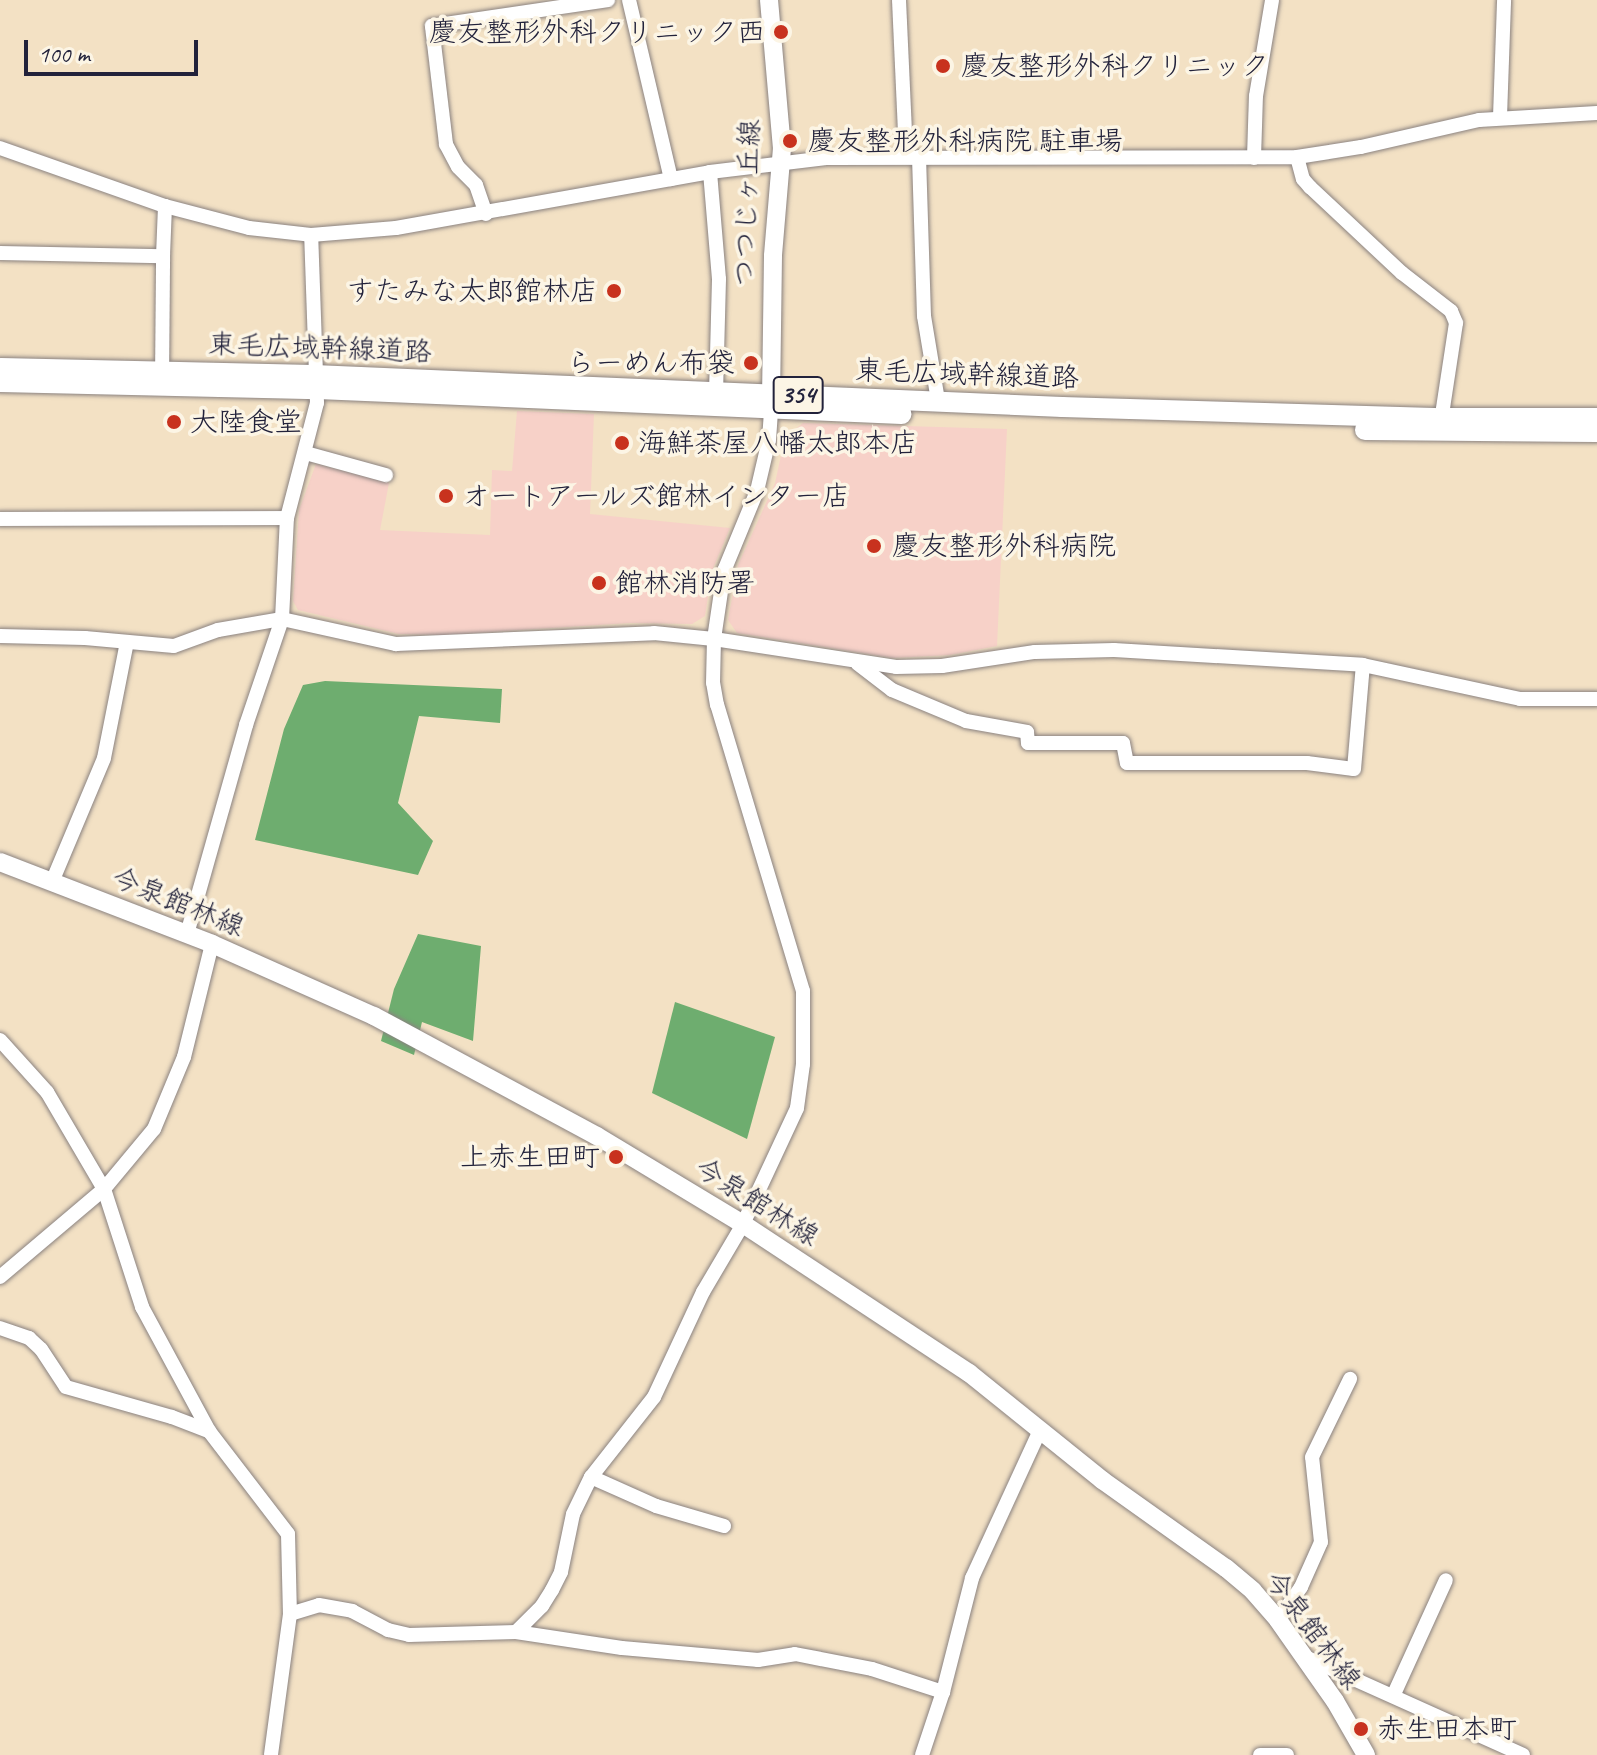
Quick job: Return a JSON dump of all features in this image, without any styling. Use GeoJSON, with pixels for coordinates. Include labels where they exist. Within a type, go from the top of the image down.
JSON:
{"type":"FeatureCollection","features":[{"type":"Feature","properties":{"kind":"highway","name":"東毛広域幹線道路"},"geometry":{"type":"LineString","coordinates":[[0,368],[162,377],[716,392],[772,402],[938,401],[1597,432]]}},
{"type":"Feature","properties":{"kind":"highway","name":"東毛広域幹線道路"},"geometry":{"type":"LineString","coordinates":[[0,382],[162,377]]}},
{"type":"Feature","properties":{"kind":"highway","name":"東毛広域幹線道路"},"geometry":{"type":"LineString","coordinates":[[316,382],[772,402],[1440,425],[1597,418]]}},
{"type":"Feature","properties":{"kind":"main road","name":"つつじヶ丘線"},"geometry":{"type":"LineString","coordinates":[[769,0],[782,163],[773,256],[772,402]]}},
{"type":"Feature","properties":{"kind":"main road","name":"今泉館林線"},"geometry":{"type":"LineString","coordinates":[[0,862],[212,944],[374,1016],[597,1136],[743,1224],[969,1373],[1143,1511],[1226,1568],[1253,1591],[1305,1657],[1362,1753]]}},
{"type":"Feature","properties":{"kind":"street"},"geometry":{"type":"LineString","coordinates":[[486,214],[476,185],[458,167],[446,144],[432,26],[608,0]]}},
{"type":"Feature","properties":{"kind":"street"},"geometry":{"type":"LineString","coordinates":[[629,0],[671,179]]}},
{"type":"Feature","properties":{"kind":"street"},"geometry":{"type":"LineString","coordinates":[[899,0],[923,301],[938,401]]}},
{"type":"Feature","properties":{"kind":"street"},"geometry":{"type":"LineString","coordinates":[[1254,158],[1256,96],[1272,0]]}},
{"type":"Feature","properties":{"kind":"street"},"geometry":{"type":"LineString","coordinates":[[1500,117],[1504,0]]}},
{"type":"Feature","properties":{"kind":"street"},"geometry":{"type":"LineString","coordinates":[[0,148],[165,206],[249,228],[311,235],[486,214],[710,172],[847,156],[1297,157],[1500,117],[1597,113]]}},
{"type":"Feature","properties":{"kind":"street"},"geometry":{"type":"LineString","coordinates":[[1297,157],[1303,179],[1310,187],[1402,273],[1451,311],[1456,323],[1440,425]]}},
{"type":"Feature","properties":{"kind":"street"},"geometry":{"type":"LineString","coordinates":[[710,172],[719,279],[716,392]]}},
{"type":"Feature","properties":{"kind":"street"},"geometry":{"type":"LineString","coordinates":[[162,377],[165,206]]}},
{"type":"Feature","properties":{"kind":"street"},"geometry":{"type":"LineString","coordinates":[[187,934],[246,725],[282,619],[287,518],[306,453],[316,382],[311,235]]}},
{"type":"Feature","properties":{"kind":"street"},"geometry":{"type":"LineString","coordinates":[[0,253],[163,256]]}},
{"type":"Feature","properties":{"kind":"street"},"geometry":{"type":"LineString","coordinates":[[516,1632],[542,1606],[561,1572],[573,1514],[591,1477],[654,1397],[703,1292],[743,1224],[797,1108],[805,1026],[803,991],[795,953],[717,705],[714,639],[724,571],[765,463],[772,402]]}},
{"type":"Feature","properties":{"kind":"street"},"geometry":{"type":"LineString","coordinates":[[306,453],[386,475]]}},
{"type":"Feature","properties":{"kind":"street"},"geometry":{"type":"LineString","coordinates":[[0,519],[287,518]]}},
{"type":"Feature","properties":{"kind":"street"},"geometry":{"type":"LineString","coordinates":[[0,636],[174,646],[218,630],[282,619],[396,644],[654,633],[714,639],[858,664],[920,668],[1073,650],[1363,665],[1520,699],[1597,699]]}},
{"type":"Feature","properties":{"kind":"street"},"geometry":{"type":"LineString","coordinates":[[52,882],[104,758],[127,642]]}},
{"type":"Feature","properties":{"kind":"street"},"geometry":{"type":"LineString","coordinates":[[858,664],[892,690],[966,721],[1027,732],[1028,743],[1123,743],[1127,763],[1307,763],[1354,769],[1363,665]]}},
{"type":"Feature","properties":{"kind":"street"},"geometry":{"type":"LineString","coordinates":[[0,1277],[104,1189],[154,1129],[184,1057],[212,944]]}},
{"type":"Feature","properties":{"kind":"street"},"geometry":{"type":"LineString","coordinates":[[0,1040],[47,1092],[104,1189],[142,1307],[209,1431],[288,1534],[290,1614],[271,1755]]}},
{"type":"Feature","properties":{"kind":"street"},"geometry":{"type":"LineString","coordinates":[[0,1328],[29,1338],[41,1349],[66,1387],[172,1417],[209,1431]]}},
{"type":"Feature","properties":{"kind":"street"},"geometry":{"type":"LineString","coordinates":[[1278,1620],[1301,1587],[1321,1542],[1312,1457],[1350,1379]]}},
{"type":"Feature","properties":{"kind":"street"},"geometry":{"type":"LineString","coordinates":[[922,1755],[943,1692],[972,1578],[1040,1430]]}},
{"type":"Feature","properties":{"kind":"street"},"geometry":{"type":"LineString","coordinates":[[591,1477],[656,1506],[724,1526]]}},
{"type":"Feature","properties":{"kind":"street"},"geometry":{"type":"LineString","coordinates":[[1394,1694],[1446,1580]]}},
{"type":"Feature","properties":{"kind":"street"},"geometry":{"type":"LineString","coordinates":[[290,1614],[319,1605],[352,1611],[388,1630],[409,1635],[516,1632],[622,1648],[758,1660],[795,1654],[872,1669],[943,1692]]}},
{"type":"Feature","properties":{"kind":"street"},"geometry":{"type":"LineString","coordinates":[[1305,1657],[1394,1694],[1523,1755]]}},
{"type":"Feature","properties":{"kind":"street"},"geometry":{"type":"LineString","coordinates":[[1260,1755],[1287,1755]]}},
{"type":"Feature","properties":{"kind":"shaded area"},"geometry":{"type":"Polygon","coordinates":[[[517,411],[594,414],[590,514],[730,528],[712,571],[705,616],[692,624],[630,623],[444,635],[399,634],[298,610],[293,601],[299,510],[316,464],[389,483],[380,530],[490,535],[492,470],[512,471],[517,411]]]}},
{"type":"Feature","properties":{"kind":"shaded area","name":"慶友整形外科病院"},"geometry":{"type":"Polygon","coordinates":[[[803,423],[1007,429],[997,646],[950,655],[893,658],[737,633],[728,620],[738,565],[775,483],[785,437],[803,423]]]}},
{"type":"Feature","properties":{"kind":"green space"},"geometry":{"type":"Polygon","coordinates":[[[325,681],[502,689],[500,723],[419,716],[398,803],[433,841],[418,875],[255,840],[284,729],[303,685],[325,681]]]}},
{"type":"Feature","properties":{"kind":"green space"},"geometry":{"type":"Polygon","coordinates":[[[418,934],[481,946],[473,1041],[422,1022],[414,1055],[381,1041],[394,989],[418,934]]]}},
{"type":"Feature","properties":{"kind":"green space"},"geometry":{"type":"Polygon","coordinates":[[[675,1002],[775,1037],[747,1139],[652,1093],[675,1002]]]}},
{"type":"Feature","properties":{"kind":"place","name":"慶友整形外科クリニック西"},"geometry":{"type":"Point","coordinates":[781,32]}},
{"type":"Feature","properties":{"kind":"place","name":"慶友整形外科クリニック"},"geometry":{"type":"Point","coordinates":[943,66]}},
{"type":"Feature","properties":{"kind":"place","name":"慶友整形外科病院 駐車場"},"geometry":{"type":"Point","coordinates":[790,141]}},
{"type":"Feature","properties":{"kind":"place","name":"すたみな太郎館林店"},"geometry":{"type":"Point","coordinates":[614,291]}},
{"type":"Feature","properties":{"kind":"place","name":"らーめん布袋"},"geometry":{"type":"Point","coordinates":[751,363]}},
{"type":"Feature","properties":{"kind":"place","name":"大陸食堂"},"geometry":{"type":"Point","coordinates":[174,422]}},
{"type":"Feature","properties":{"kind":"place","name":"海鮮茶屋八幡太郎本店"},"geometry":{"type":"Point","coordinates":[622,443]}},
{"type":"Feature","properties":{"kind":"place","name":"オートアールズ館林インター店"},"geometry":{"type":"Point","coordinates":[446,496]}},
{"type":"Feature","properties":{"kind":"place","name":"慶友整形外科病院"},"geometry":{"type":"Point","coordinates":[874,546]}},
{"type":"Feature","properties":{"kind":"place","name":"館林消防署"},"geometry":{"type":"Point","coordinates":[599,583]}},
{"type":"Feature","properties":{"kind":"place","name":"上赤生田町"},"geometry":{"type":"Point","coordinates":[616,1157]}},
{"type":"Feature","properties":{"kind":"place","name":"赤生田本町"},"geometry":{"type":"Point","coordinates":[1361,1729]}}]}
